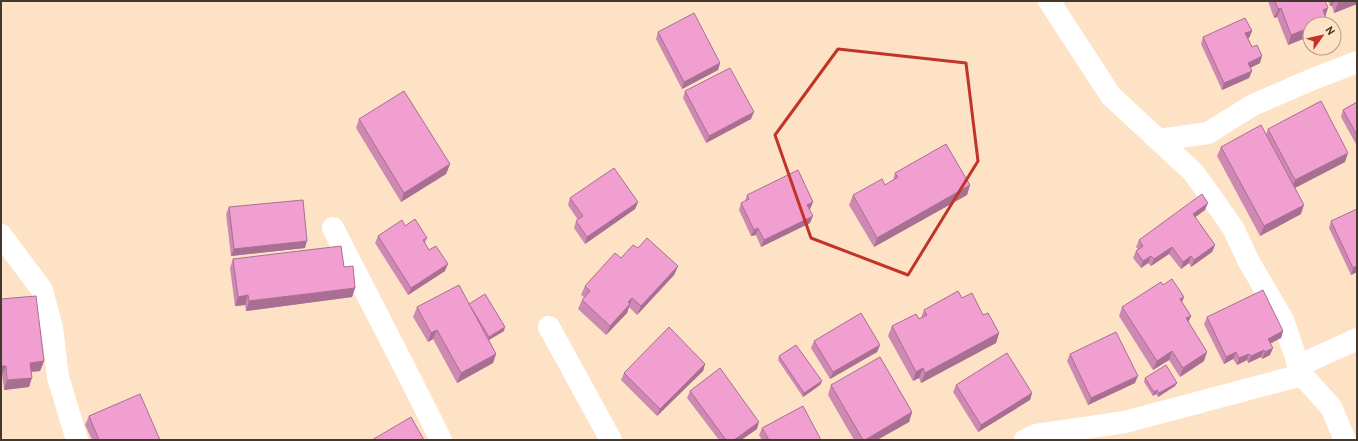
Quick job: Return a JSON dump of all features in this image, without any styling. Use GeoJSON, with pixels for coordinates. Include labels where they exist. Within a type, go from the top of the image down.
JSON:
{"type":"FeatureCollection","features":[{"type":"Feature","properties":{"kind":"street"},"geometry":{"type":"LineString","coordinates":[[1049,1],[1111,96],[1193,172],[1232,228],[1249,262],[1284,320],[1300,370],[1331,407],[1345,440]]}},
{"type":"Feature","properties":{"kind":"street"},"geometry":{"type":"LineString","coordinates":[[1159,140],[1208,133],[1254,104],[1357,62]]}},
{"type":"Feature","properties":{"kind":"street"},"geometry":{"type":"LineString","coordinates":[[333,228],[374,310],[410,376],[441,440]]}},
{"type":"Feature","properties":{"kind":"street"},"geometry":{"type":"LineString","coordinates":[[1,235],[42,290],[52,328],[58,377],[77,440]]}},
{"type":"Feature","properties":{"kind":"street"},"geometry":{"type":"LineString","coordinates":[[550,327],[611,440]]}},
{"type":"Feature","properties":{"kind":"street"},"geometry":{"type":"LineString","coordinates":[[1025,440],[1036,435],[1125,422],[1300,370],[1357,339]]}},
{"type":"Feature","properties":{"kind":"highlighted area"},"geometry":{"type":"Polygon","coordinates":[[[838,49],[966,63],[978,161],[908,275],[811,238],[775,135],[838,49]]]}},
{"type":"Feature","properties":{"kind":"building"},"geometry":{"type":"Polygon","coordinates":[[[1275,1],[1325,1],[1328,8],[1323,10],[1325,16],[1302,16],[1302,31],[1291,35],[1281,8],[1278,9],[1275,1]]]}},
{"type":"Feature","properties":{"kind":"building"},"geometry":{"type":"Polygon","coordinates":[[[694,13],[720,63],[684,82],[658,32],[694,13]]]}},
{"type":"Feature","properties":{"kind":"building"},"geometry":{"type":"Polygon","coordinates":[[[1245,18],[1252,31],[1245,33],[1252,47],[1257,45],[1262,56],[1248,63],[1252,71],[1224,83],[1203,37],[1245,18]]]}},
{"type":"Feature","properties":{"kind":"building"},"geometry":{"type":"Polygon","coordinates":[[[730,68],[754,112],[709,136],[685,91],[730,68]]]}},
{"type":"Feature","properties":{"kind":"building"},"geometry":{"type":"Polygon","coordinates":[[[404,91],[450,164],[404,193],[359,119],[404,91]]]}},
{"type":"Feature","properties":{"kind":"building"},"geometry":{"type":"Polygon","coordinates":[[[1321,101],[1348,153],[1295,180],[1268,129],[1321,101]]]}},
{"type":"Feature","properties":{"kind":"building"},"geometry":{"type":"Polygon","coordinates":[[[1357,102],[1357,135],[1343,110],[1357,102]]]}},
{"type":"Feature","properties":{"kind":"building"},"geometry":{"type":"Polygon","coordinates":[[[1261,125],[1304,205],[1264,226],[1221,147],[1261,125]]]}},
{"type":"Feature","properties":{"kind":"building"},"geometry":{"type":"Polygon","coordinates":[[[946,144],[970,185],[877,238],[853,195],[882,179],[885,185],[898,177],[895,173],[946,144]]]}},
{"type":"Feature","properties":{"kind":"building"},"geometry":{"type":"Polygon","coordinates":[[[614,168],[638,202],[587,237],[576,221],[583,216],[570,198],[614,168]]]}},
{"type":"Feature","properties":{"kind":"building"},"geometry":{"type":"Polygon","coordinates":[[[798,170],[813,202],[807,205],[813,216],[764,240],[758,228],[754,230],[741,203],[749,199],[747,195],[798,170]]]}},
{"type":"Feature","properties":{"kind":"building"},"geometry":{"type":"Polygon","coordinates":[[[1202,194],[1208,203],[1193,214],[1215,245],[1194,260],[1191,256],[1183,262],[1172,247],[1154,259],[1151,256],[1143,261],[1136,251],[1143,246],[1139,240],[1202,194]]]}},
{"type":"Feature","properties":{"kind":"building"},"geometry":{"type":"Polygon","coordinates":[[[303,200],[307,241],[234,249],[229,207],[303,200]]]}},
{"type":"Feature","properties":{"kind":"building"},"geometry":{"type":"Polygon","coordinates":[[[1357,209],[1357,266],[1353,268],[1331,221],[1357,209]]]}},
{"type":"Feature","properties":{"kind":"building"},"geometry":{"type":"Polygon","coordinates":[[[415,219],[427,238],[423,240],[429,250],[436,246],[448,264],[411,288],[378,236],[402,220],[405,226],[415,219]]]}},
{"type":"Feature","properties":{"kind":"building"},"geometry":{"type":"Polygon","coordinates":[[[647,238],[678,266],[641,306],[632,298],[628,302],[630,304],[610,326],[582,300],[590,291],[585,286],[615,253],[621,258],[633,245],[638,248],[647,238]]]}},
{"type":"Feature","properties":{"kind":"building"},"geometry":{"type":"Polygon","coordinates":[[[341,246],[344,267],[353,266],[355,288],[249,301],[248,295],[238,297],[233,259],[341,246]]]}},
{"type":"Feature","properties":{"kind":"building"},"geometry":{"type":"Polygon","coordinates":[[[1172,279],[1184,297],[1180,299],[1191,316],[1186,318],[1207,352],[1183,368],[1172,351],[1157,361],[1122,307],[1161,282],[1163,285],[1172,279]]]}},
{"type":"Feature","properties":{"kind":"building"},"geometry":{"type":"Polygon","coordinates":[[[459,285],[496,354],[461,373],[437,330],[431,333],[417,307],[459,285]]]}},
{"type":"Feature","properties":{"kind":"building"},"geometry":{"type":"Polygon","coordinates":[[[1263,290],[1283,331],[1268,339],[1273,348],[1265,352],[1264,350],[1251,356],[1249,354],[1239,358],[1236,352],[1226,357],[1207,317],[1263,290]]]}},
{"type":"Feature","properties":{"kind":"building"},"geometry":{"type":"Polygon","coordinates":[[[958,291],[962,298],[972,293],[983,315],[988,313],[999,333],[925,373],[923,368],[916,372],[892,326],[916,314],[919,319],[927,315],[924,310],[958,291]]]}},
{"type":"Feature","properties":{"kind":"building"},"geometry":{"type":"Polygon","coordinates":[[[485,294],[505,327],[489,337],[469,304],[485,294]]]}},
{"type":"Feature","properties":{"kind":"building"},"geometry":{"type":"Polygon","coordinates":[[[36,296],[44,361],[30,363],[32,378],[7,380],[6,366],[1,366],[1,299],[36,296]]]}},
{"type":"Feature","properties":{"kind":"building"},"geometry":{"type":"Polygon","coordinates":[[[861,313],[880,345],[833,372],[814,341],[861,313]]]}},
{"type":"Feature","properties":{"kind":"building"},"geometry":{"type":"Polygon","coordinates":[[[669,327],[705,364],[660,409],[624,373],[669,327]]]}},
{"type":"Feature","properties":{"kind":"building"},"geometry":{"type":"Polygon","coordinates":[[[1116,332],[1138,376],[1091,398],[1070,354],[1116,332]]]}},
{"type":"Feature","properties":{"kind":"building"},"geometry":{"type":"Polygon","coordinates":[[[796,345],[822,381],[804,393],[779,356],[796,345]]]}},
{"type":"Feature","properties":{"kind":"building"},"geometry":{"type":"Polygon","coordinates":[[[1007,353],[1032,393],[981,425],[956,385],[1007,353]]]}},
{"type":"Feature","properties":{"kind":"building"},"geometry":{"type":"Polygon","coordinates":[[[880,357],[912,412],[863,440],[831,385],[880,357]]]}},
{"type":"Feature","properties":{"kind":"building"},"geometry":{"type":"Polygon","coordinates":[[[1166,365],[1177,383],[1159,393],[1157,390],[1154,392],[1145,378],[1166,365]]]}},
{"type":"Feature","properties":{"kind":"building"},"geometry":{"type":"Polygon","coordinates":[[[720,368],[759,422],[734,440],[726,440],[690,391],[720,368]]]}},
{"type":"Feature","properties":{"kind":"building"},"geometry":{"type":"Polygon","coordinates":[[[140,394],[160,440],[99,440],[89,416],[140,394]]]}},
{"type":"Feature","properties":{"kind":"building"},"geometry":{"type":"Polygon","coordinates":[[[803,406],[821,440],[769,440],[762,428],[803,406]]]}},
{"type":"Feature","properties":{"kind":"building"},"geometry":{"type":"Polygon","coordinates":[[[411,417],[424,440],[372,440],[411,417]]]}}]}
